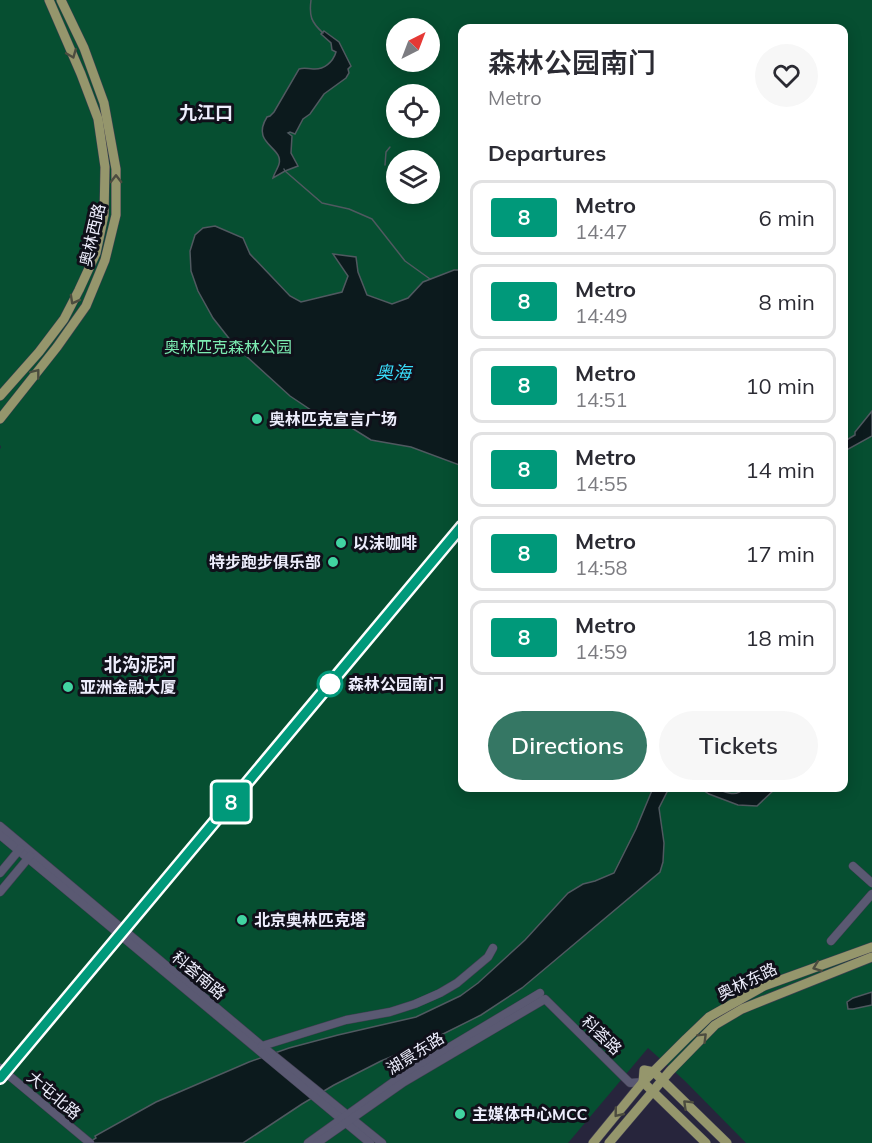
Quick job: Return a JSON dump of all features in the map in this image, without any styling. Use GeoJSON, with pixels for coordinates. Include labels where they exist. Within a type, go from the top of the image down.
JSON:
{"type":"FeatureCollection","features":[{"type":"Feature","properties":{"kind":"main road","name":"奥林西路"},"geometry":{"type":"LineString","coordinates":[[0,396],[39,352],[63,319],[96,253],[104,215],[105,167],[98,118],[49,0]]}},
{"type":"Feature","properties":{"kind":"main road","name":"奥林西路"},"geometry":{"type":"LineString","coordinates":[[0,419],[86,306],[105,260],[116,215],[116,169],[104,103],[84,48],[61,0]]}},
{"type":"Feature","properties":{"kind":"main road","name":"奥林东路"},"geometry":{"type":"LineString","coordinates":[[654,1072],[710,1017],[738,1000],[764,986],[872,947]]}},
{"type":"Feature","properties":{"kind":"main road","name":"奥林东路"},"geometry":{"type":"LineString","coordinates":[[609,1143],[653,1091],[715,1025],[742,1009],[872,957]]}},
{"type":"Feature","properties":{"kind":"main road"},"geometry":{"type":"LineString","coordinates":[[593,1143],[643,1083],[644,1070],[654,1072],[727,1143]]}},
{"type":"Feature","properties":{"kind":"main road","name":"科荟路"},"geometry":{"type":"LineString","coordinates":[[643,1083],[706,1143]]}},
{"type":"Feature","properties":{"kind":"street","name":"科荟南路"},"geometry":{"type":"LineString","coordinates":[[0,826],[21,848]]}},
{"type":"Feature","properties":{"kind":"street","name":"科荟南路"},"geometry":{"type":"LineString","coordinates":[[0,836],[30,855],[262,1046],[268,1054]]}},
{"type":"Feature","properties":{"kind":"street"},"geometry":{"type":"LineString","coordinates":[[0,873],[21,848]]}},
{"type":"Feature","properties":{"kind":"street","name":"科荟南路"},"geometry":{"type":"LineString","coordinates":[[30,855],[114,929],[317,1094],[370,1143]]}},
{"type":"Feature","properties":{"kind":"street"},"geometry":{"type":"LineString","coordinates":[[0,892],[30,855]]}},
{"type":"Feature","properties":{"kind":"street"},"geometry":{"type":"LineString","coordinates":[[853,866],[872,883]]}},
{"type":"Feature","properties":{"kind":"street"},"geometry":{"type":"LineString","coordinates":[[831,941],[872,894]]}},
{"type":"Feature","properties":{"kind":"street"},"geometry":{"type":"LineString","coordinates":[[262,1046],[346,1020],[390,1012],[415,1004],[457,983],[488,957],[493,948]]}},
{"type":"Feature","properties":{"kind":"street","name":"湖景东路"},"geometry":{"type":"LineString","coordinates":[[317,1143],[403,1075],[542,996]]}},
{"type":"Feature","properties":{"kind":"street","name":"科荟路"},"geometry":{"type":"LineString","coordinates":[[542,996],[630,1083],[643,1083]]}},
{"type":"Feature","properties":{"kind":"street","name":"大屯北路"},"geometry":{"type":"LineString","coordinates":[[0,1068],[90,1143]]}},
{"type":"Feature","properties":{"kind":"street","name":"科荟南路"},"geometry":{"type":"LineString","coordinates":[[346,1119],[382,1143]]}},
{"type":"Feature","properties":{"kind":"street","name":"湖景东路"},"geometry":{"type":"LineString","coordinates":[[308,1143],[346,1119]]}},
{"type":"Feature","properties":{"kind":"green space","name":"奥林匹克森林公园"},"geometry":{"type":"Polygon","coordinates":[[[0,0],[872,0],[872,1143],[746,1143],[685,1081],[648,1048],[568,1143],[0,1143],[0,0]]]}},
{"type":"Feature","properties":{"kind":"water"},"geometry":{"type":"Polygon","coordinates":[[[324,31],[339,42],[351,66],[348,69],[349,73],[346,78],[324,94],[310,114],[303,119],[295,134],[288,133],[292,136],[291,153],[298,166],[273,178],[279,158],[262,133],[263,126],[267,117],[274,112],[299,69],[321,68],[333,59],[336,52],[332,50],[331,43],[321,34],[324,31]]]}},
{"type":"Feature","properties":{"kind":"water","name":"奥海"},"geometry":{"type":"Polygon","coordinates":[[[215,226],[243,238],[250,254],[290,296],[301,302],[342,292],[348,276],[333,254],[356,257],[358,272],[367,295],[392,304],[408,298],[423,282],[458,270],[458,465],[411,447],[371,440],[347,425],[317,414],[290,396],[235,346],[213,318],[198,291],[191,271],[190,251],[195,235],[203,228],[215,226]]]}},
{"type":"Feature","properties":{"kind":"water"},"geometry":{"type":"Polygon","coordinates":[[[872,411],[872,436],[848,449],[848,439],[855,435],[872,411]]]}},
{"type":"Feature","properties":{"kind":"water"},"geometry":{"type":"Polygon","coordinates":[[[651,792],[667,792],[659,808],[664,843],[660,872],[522,988],[481,1015],[334,1085],[243,1143],[88,1143],[96,1138],[95,1136],[156,1102],[249,1062],[289,1048],[416,1017],[460,996],[478,983],[525,940],[568,893],[583,884],[614,873],[651,792]]]}},
{"type":"Feature","properties":{"kind":"water"},"geometry":{"type":"Polygon","coordinates":[[[706,792],[732,794],[772,792],[757,806],[738,805],[706,792]]]}},
{"type":"Feature","properties":{"kind":"water"},"geometry":{"type":"Polygon","coordinates":[[[872,992],[872,1005],[848,1009],[847,1002],[872,992]]]}},
{"type":"Feature","properties":{"kind":"waterway"},"geometry":{"type":"LineString","coordinates":[[311,0],[312,18],[323,33]]}},
{"type":"Feature","properties":{"kind":"waterway"},"geometry":{"type":"LineString","coordinates":[[385,165],[386,152],[390,147]]}},
{"type":"Feature","properties":{"kind":"waterway"},"geometry":{"type":"LineString","coordinates":[[284,169],[322,203],[349,209],[372,219],[405,261],[430,279]]}},
{"type":"Feature","properties":{"kind":"metro line","name":"8"},"geometry":{"type":"LineString","coordinates":[[0,1078],[458,531]]}},
{"type":"Feature","properties":{"kind":"place","name":"奥林匹克宣言广场"},"geometry":{"type":"Point","coordinates":[257,419]}},
{"type":"Feature","properties":{"kind":"place","name":"以沫咖啡"},"geometry":{"type":"Point","coordinates":[341,543]}},
{"type":"Feature","properties":{"kind":"place","name":"特步跑步俱乐部"},"geometry":{"type":"Point","coordinates":[333,562]}},
{"type":"Feature","properties":{"kind":"place","name":"森林公园南门"},"geometry":{"type":"Point","coordinates":[330,684]}},
{"type":"Feature","properties":{"kind":"place","name":"亚洲金融大厦"},"geometry":{"type":"Point","coordinates":[68,687]}},
{"type":"Feature","properties":{"kind":"place","name":"北京奥林匹克塔"},"geometry":{"type":"Point","coordinates":[242,920]}},
{"type":"Feature","properties":{"kind":"place","name":"主媒体中心MCC"},"geometry":{"type":"Point","coordinates":[460,1114]}},
{"type":"Feature","properties":{"kind":"district","name":"九江口"},"geometry":{"type":"Point","coordinates":[206,113]}},
{"type":"Feature","properties":{"kind":"district","name":"北沟泥河"},"geometry":{"type":"Point","coordinates":[140,665]}}]}
